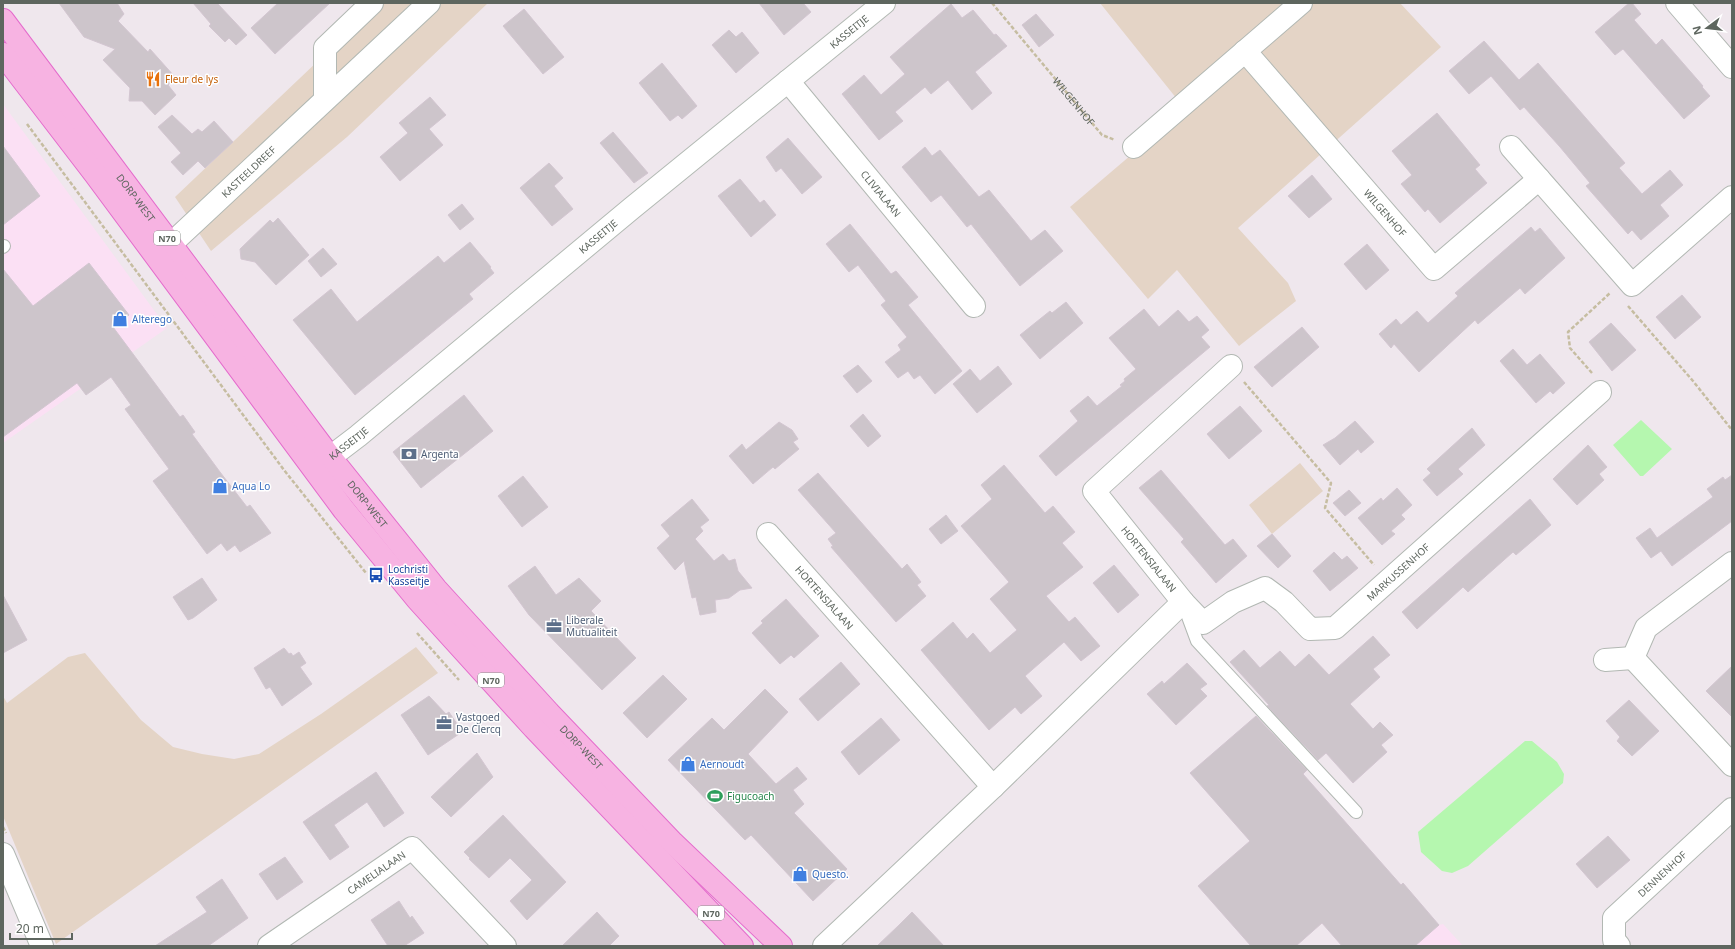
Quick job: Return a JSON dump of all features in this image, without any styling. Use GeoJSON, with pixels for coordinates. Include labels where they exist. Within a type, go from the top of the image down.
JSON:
{"type":"FeatureCollection","features":[{"type":"Feature","properties":{"kind":"main road","name":"DORP-WEST"},"geometry":{"type":"LineString","coordinates":[[3,20],[330,457],[436,589],[549,713],[673,843],[781,946]]}},
{"type":"Feature","properties":{"kind":"main road","name":"DORP-WEST"},"geometry":{"type":"LineString","coordinates":[[3,54],[95,174],[313,470],[418,599],[534,728],[742,946]]}},
{"type":"Feature","properties":{"kind":"street"},"geometry":{"type":"LineString","coordinates":[[325,98],[325,48],[372,3]]}},
{"type":"Feature","properties":{"kind":"street","name":"KASTEELDREEF"},"geometry":{"type":"LineString","coordinates":[[171,244],[325,98],[429,3]]}},
{"type":"Feature","properties":{"kind":"street","name":"KASSEITJE"},"geometry":{"type":"LineString","coordinates":[[313,470],[358,436],[884,3]]}},
{"type":"Feature","properties":{"kind":"street"},"geometry":{"type":"LineString","coordinates":[[1134,147],[1301,3]]}},
{"type":"Feature","properties":{"kind":"street"},"geometry":{"type":"LineString","coordinates":[[1677,3],[1732,67]]}},
{"type":"Feature","properties":{"kind":"street","name":"WILGENHOF"},"geometry":{"type":"LineString","coordinates":[[1245,52],[1434,269],[1539,179]]}},
{"type":"Feature","properties":{"kind":"street","name":"CLIVIALAAN"},"geometry":{"type":"LineString","coordinates":[[788,81],[974,306]]}},
{"type":"Feature","properties":{"kind":"street"},"geometry":{"type":"LineString","coordinates":[[1511,147],[1632,285],[1732,197]]}},
{"type":"Feature","properties":{"kind":"street","name":"HORTENSIALAAN"},"geometry":{"type":"LineString","coordinates":[[824,946],[993,786],[1183,602],[1094,491],[1231,366]]}},
{"type":"Feature","properties":{"kind":"street","name":"MARKUSSENHOF"},"geometry":{"type":"LineString","coordinates":[[1183,602],[1203,623],[1233,602],[1265,588],[1284,602],[1310,629],[1335,628],[1600,392]]}},
{"type":"Feature","properties":{"kind":"street","name":"HORTENSIALAAN"},"geometry":{"type":"LineString","coordinates":[[768,534],[993,786]]}},
{"type":"Feature","properties":{"kind":"street"},"geometry":{"type":"LineString","coordinates":[[1633,658],[1646,628],[1732,563]]}},
{"type":"Feature","properties":{"kind":"street"},"geometry":{"type":"LineString","coordinates":[[1605,660],[1633,658]]}},
{"type":"Feature","properties":{"kind":"street"},"geometry":{"type":"LineString","coordinates":[[1633,658],[1732,765]]}},
{"type":"Feature","properties":{"kind":"street","name":"DENNENHOF"},"geometry":{"type":"LineString","coordinates":[[1619,946],[1614,940],[1614,918],[1732,809]]}},
{"type":"Feature","properties":{"kind":"street","name":"CAMELIALAAN"},"geometry":{"type":"LineString","coordinates":[[269,946],[412,848],[505,946]]}},
{"type":"Feature","properties":{"kind":"street"},"geometry":{"type":"LineString","coordinates":[[3,854],[10,895],[42,946]]}},
{"type":"Feature","properties":{"kind":"lane"},"geometry":{"type":"LineString","coordinates":[[1183,602],[1197,641],[1356,812]]}},
{"type":"Feature","properties":{"kind":"path","name":"WILGENHOF"},"geometry":{"type":"LineString","coordinates":[[992,3],[1102,135],[1134,147]]}},
{"type":"Feature","properties":{"kind":"path"},"geometry":{"type":"LineString","coordinates":[[1600,392],[1598,380],[1570,348],[1568,332],[1614,290]]}},
{"type":"Feature","properties":{"kind":"path"},"geometry":{"type":"LineString","coordinates":[[1624,301],[1693,381],[1732,430]]}},
{"type":"Feature","properties":{"kind":"path"},"geometry":{"type":"LineString","coordinates":[[1231,366],[1330,483],[1324,508],[1388,581]]}},
{"type":"Feature","properties":{"kind":"shaded area"},"geometry":{"type":"Polygon","coordinates":[[[379,3],[488,3],[347,137],[211,251],[175,197],[379,3]]]}},
{"type":"Feature","properties":{"kind":"shaded area"},"geometry":{"type":"Polygon","coordinates":[[[1100,3],[1400,3],[1441,47],[1238,228],[1288,283],[1296,301],[1239,346],[1177,270],[1148,299],[1070,207],[1185,109],[1100,3]]]}},
{"type":"Feature","properties":{"kind":"shaded area"},"geometry":{"type":"Polygon","coordinates":[[[3,104],[167,328],[3,443],[3,104]]]}},
{"type":"Feature","properties":{"kind":"shaded area"},"geometry":{"type":"Polygon","coordinates":[[[1641,420],[1672,449],[1643,476],[1640,476],[1613,445],[1641,420]]]}},
{"type":"Feature","properties":{"kind":"shaded area"},"geometry":{"type":"Polygon","coordinates":[[[1300,463],[1323,491],[1272,534],[1249,505],[1300,463]]]}},
{"type":"Feature","properties":{"kind":"shaded area"},"geometry":{"type":"Polygon","coordinates":[[[416,647],[438,673],[56,944],[3,816],[3,696],[7,703],[68,657],[85,653],[141,720],[173,747],[202,754],[234,759],[259,754],[321,714],[416,647]]]}},
{"type":"Feature","properties":{"kind":"shaded area"},"geometry":{"type":"Polygon","coordinates":[[[1525,741],[1532,741],[1557,762],[1564,774],[1563,783],[1468,866],[1452,873],[1442,871],[1421,852],[1418,832],[1525,741]]]}},
{"type":"Feature","properties":{"kind":"shaded area"},"geometry":{"type":"Polygon","coordinates":[[[1443,924],[1463,946],[1415,946],[1439,925],[1443,924]]]}},
{"type":"Feature","properties":{"kind":"building"},"geometry":{"type":"Polygon","coordinates":[[[59,3],[117,3],[124,14],[118,21],[148,52],[150,49],[175,77],[168,85],[176,95],[155,115],[142,101],[129,101],[130,88],[103,60],[115,49],[84,37],[59,3]]]}},
{"type":"Feature","properties":{"kind":"building"},"geometry":{"type":"Polygon","coordinates":[[[193,3],[217,3],[247,35],[236,45],[229,38],[225,42],[209,26],[211,24],[193,3]]]}},
{"type":"Feature","properties":{"kind":"building"},"geometry":{"type":"Polygon","coordinates":[[[278,3],[330,3],[275,54],[251,28],[278,3]]]}},
{"type":"Feature","properties":{"kind":"building"},"geometry":{"type":"Polygon","coordinates":[[[759,3],[803,3],[811,12],[784,35],[759,3]]]}},
{"type":"Feature","properties":{"kind":"building"},"geometry":{"type":"Polygon","coordinates":[[[1629,3],[1632,3],[1641,14],[1634,20],[1656,45],[1662,39],[1710,96],[1684,119],[1623,49],[1615,55],[1595,32],[1629,3]]]}},
{"type":"Feature","properties":{"kind":"building"},"geometry":{"type":"Polygon","coordinates":[[[951,4],[962,18],[973,10],[994,35],[996,34],[1007,46],[975,72],[992,93],[972,110],[948,80],[931,94],[925,87],[895,112],[903,121],[879,140],[842,94],[864,75],[881,95],[905,74],[890,57],[951,4]]]}},
{"type":"Feature","properties":{"kind":"building"},"geometry":{"type":"Polygon","coordinates":[[[524,9],[564,57],[543,74],[503,26],[524,9]]]}},
{"type":"Feature","properties":{"kind":"building"},"geometry":{"type":"Polygon","coordinates":[[[1036,14],[1054,35],[1039,47],[1022,25],[1036,14]]]}},
{"type":"Feature","properties":{"kind":"building"},"geometry":{"type":"Polygon","coordinates":[[[729,30],[736,37],[742,32],[759,53],[736,73],[712,45],[729,30]]]}},
{"type":"Feature","properties":{"kind":"building"},"geometry":{"type":"Polygon","coordinates":[[[1484,41],[1519,80],[1538,63],[1625,163],[1619,168],[1642,194],[1670,170],[1683,185],[1660,205],[1669,216],[1641,240],[1632,230],[1628,234],[1586,186],[1590,183],[1560,147],[1524,107],[1520,110],[1491,76],[1469,94],[1449,71],[1484,41]]]}},
{"type":"Feature","properties":{"kind":"building"},"geometry":{"type":"Polygon","coordinates":[[[662,63],[697,106],[682,119],[678,115],[670,121],[639,83],[662,63]]]}},
{"type":"Feature","properties":{"kind":"building"},"geometry":{"type":"Polygon","coordinates":[[[430,97],[446,115],[429,129],[443,145],[400,181],[380,157],[408,133],[399,123],[430,97]]]}},
{"type":"Feature","properties":{"kind":"building"},"geometry":{"type":"Polygon","coordinates":[[[1437,113],[1480,165],[1475,169],[1487,183],[1440,223],[1428,209],[1425,212],[1401,184],[1412,175],[1392,151],[1437,113]]]}},
{"type":"Feature","properties":{"kind":"building"},"geometry":{"type":"Polygon","coordinates":[[[172,115],[192,134],[198,129],[202,132],[214,121],[233,142],[205,168],[198,161],[183,175],[171,162],[181,153],[158,127],[172,115]]]}},
{"type":"Feature","properties":{"kind":"building"},"geometry":{"type":"Polygon","coordinates":[[[613,132],[648,173],[634,183],[600,143],[613,132]]]}},
{"type":"Feature","properties":{"kind":"building"},"geometry":{"type":"Polygon","coordinates":[[[788,138],[822,177],[802,194],[781,168],[776,172],[766,157],[788,138]]]}},
{"type":"Feature","properties":{"kind":"building"},"geometry":{"type":"Polygon","coordinates":[[[3,146],[40,196],[3,225],[3,146]]]}},
{"type":"Feature","properties":{"kind":"building"},"geometry":{"type":"Polygon","coordinates":[[[925,147],[932,156],[940,150],[979,197],[989,190],[1031,241],[1045,230],[1063,251],[1020,286],[971,224],[967,227],[941,195],[931,202],[902,167],[925,147]]]}},
{"type":"Feature","properties":{"kind":"building"},"geometry":{"type":"Polygon","coordinates":[[[549,163],[563,178],[554,186],[573,209],[552,226],[520,188],[549,163]]]}},
{"type":"Feature","properties":{"kind":"building"},"geometry":{"type":"Polygon","coordinates":[[[1312,175],[1332,199],[1309,218],[1288,196],[1312,175]]]}},
{"type":"Feature","properties":{"kind":"building"},"geometry":{"type":"Polygon","coordinates":[[[740,179],[760,203],[764,200],[776,215],[751,237],[718,196],[740,179]]]}},
{"type":"Feature","properties":{"kind":"building"},"geometry":{"type":"Polygon","coordinates":[[[462,204],[474,219],[460,230],[448,215],[462,204]]]}},
{"type":"Feature","properties":{"kind":"building"},"geometry":{"type":"Polygon","coordinates":[[[278,218],[309,255],[276,285],[255,262],[241,259],[240,249],[270,220],[273,223],[278,218]]]}},
{"type":"Feature","properties":{"kind":"building"},"geometry":{"type":"Polygon","coordinates":[[[850,224],[891,274],[896,271],[918,297],[908,305],[962,371],[935,394],[920,375],[914,379],[908,371],[898,378],[885,362],[901,350],[898,345],[907,337],[881,305],[886,301],[858,265],[849,272],[826,244],[850,224]]]}},
{"type":"Feature","properties":{"kind":"building"},"geometry":{"type":"Polygon","coordinates":[[[1531,227],[1535,232],[1540,228],[1565,258],[1525,294],[1520,288],[1478,324],[1475,320],[1419,372],[1394,344],[1391,348],[1379,334],[1396,319],[1401,325],[1417,311],[1428,323],[1458,296],[1455,293],[1531,227]]]}},
{"type":"Feature","properties":{"kind":"building"},"geometry":{"type":"Polygon","coordinates":[[[470,242],[491,267],[490,268],[494,273],[469,294],[473,299],[355,395],[293,320],[331,289],[357,322],[438,256],[444,263],[470,242]]]}},
{"type":"Feature","properties":{"kind":"building"},"geometry":{"type":"Polygon","coordinates":[[[1367,244],[1389,270],[1366,290],[1344,264],[1367,244]]]}},
{"type":"Feature","properties":{"kind":"building"},"geometry":{"type":"Polygon","coordinates":[[[323,248],[337,264],[321,277],[308,261],[323,248]]]}},
{"type":"Feature","properties":{"kind":"building"},"geometry":{"type":"Polygon","coordinates":[[[89,263],[129,315],[113,327],[180,417],[183,415],[195,432],[192,434],[220,472],[247,507],[250,505],[271,533],[240,552],[235,545],[227,551],[221,543],[207,554],[153,481],[169,469],[125,409],[131,405],[111,377],[86,395],[77,383],[3,437],[3,269],[33,306],[89,263]]]}},
{"type":"Feature","properties":{"kind":"building"},"geometry":{"type":"Polygon","coordinates":[[[1682,295],[1701,317],[1675,339],[1656,317],[1682,295]]]}},
{"type":"Feature","properties":{"kind":"building"},"geometry":{"type":"Polygon","coordinates":[[[1066,302],[1083,323],[1040,359],[1020,335],[1050,311],[1052,313],[1066,302]]]}},
{"type":"Feature","properties":{"kind":"building"},"geometry":{"type":"Polygon","coordinates":[[[1144,309],[1159,327],[1178,310],[1189,322],[1197,316],[1209,330],[1201,337],[1210,347],[1056,476],[1039,456],[1078,421],[1070,411],[1088,396],[1097,406],[1122,386],[1120,385],[1125,381],[1124,379],[1136,369],[1109,338],[1144,309]]]}},
{"type":"Feature","properties":{"kind":"building"},"geometry":{"type":"Polygon","coordinates":[[[1611,323],[1636,350],[1612,371],[1589,342],[1611,323]]]}},
{"type":"Feature","properties":{"kind":"building"},"geometry":{"type":"Polygon","coordinates":[[[1302,327],[1319,347],[1272,387],[1254,367],[1302,327]]]}},
{"type":"Feature","properties":{"kind":"building"},"geometry":{"type":"Polygon","coordinates":[[[1513,349],[1527,365],[1540,354],[1565,383],[1553,394],[1550,391],[1536,403],[1500,361],[1513,349]]]}},
{"type":"Feature","properties":{"kind":"building"},"geometry":{"type":"Polygon","coordinates":[[[858,365],[872,381],[857,393],[843,376],[858,365]]]}},
{"type":"Feature","properties":{"kind":"building"},"geometry":{"type":"Polygon","coordinates":[[[998,366],[1012,384],[977,413],[953,384],[970,369],[980,381],[998,366]]]}},
{"type":"Feature","properties":{"kind":"building"},"geometry":{"type":"Polygon","coordinates":[[[464,395],[493,431],[421,488],[393,452],[464,395]]]}},
{"type":"Feature","properties":{"kind":"building"},"geometry":{"type":"Polygon","coordinates":[[[1240,406],[1262,431],[1229,459],[1207,434],[1240,406]]]}},
{"type":"Feature","properties":{"kind":"building"},"geometry":{"type":"Polygon","coordinates":[[[863,414],[881,436],[868,447],[850,426],[863,414]]]}},
{"type":"Feature","properties":{"kind":"building"},"geometry":{"type":"Polygon","coordinates":[[[1355,421],[1374,442],[1361,453],[1358,449],[1340,465],[1323,445],[1335,438],[1355,421]]]}},
{"type":"Feature","properties":{"kind":"building"},"geometry":{"type":"Polygon","coordinates":[[[779,422],[792,430],[798,439],[793,442],[799,449],[775,469],[773,467],[753,484],[729,456],[742,444],[746,450],[779,422]]]}},
{"type":"Feature","properties":{"kind":"building"},"geometry":{"type":"Polygon","coordinates":[[[1472,428],[1485,445],[1458,469],[1463,474],[1437,496],[1423,480],[1431,473],[1427,469],[1472,428]]]}},
{"type":"Feature","properties":{"kind":"building"},"geometry":{"type":"Polygon","coordinates":[[[1588,445],[1607,467],[1599,474],[1604,480],[1577,505],[1553,479],[1588,445]]]}},
{"type":"Feature","properties":{"kind":"building"},"geometry":{"type":"Polygon","coordinates":[[[1004,465],[1045,513],[1053,506],[1075,532],[1062,543],[1083,567],[1046,596],[1069,622],[1075,617],[1100,646],[1081,661],[1064,642],[1025,676],[1042,696],[1021,714],[1015,707],[989,730],[921,650],[953,622],[967,639],[973,633],[990,653],[1017,630],[990,599],[1009,582],[961,526],[992,499],[981,485],[1004,465]]]}},
{"type":"Feature","properties":{"kind":"building"},"geometry":{"type":"Polygon","coordinates":[[[1161,470],[1225,545],[1233,539],[1247,556],[1216,583],[1181,542],[1184,539],[1139,488],[1161,470]]]}},
{"type":"Feature","properties":{"kind":"building"},"geometry":{"type":"Polygon","coordinates":[[[818,473],[902,569],[907,564],[921,582],[917,585],[926,596],[896,622],[831,547],[833,546],[828,539],[836,533],[798,490],[818,473]]]}},
{"type":"Feature","properties":{"kind":"building"},"geometry":{"type":"Polygon","coordinates":[[[1732,475],[1732,521],[1672,566],[1661,551],[1651,558],[1636,538],[1650,528],[1657,538],[1713,497],[1707,489],[1723,477],[1725,480],[1732,475]]]}},
{"type":"Feature","properties":{"kind":"building"},"geometry":{"type":"Polygon","coordinates":[[[523,476],[548,507],[522,527],[498,496],[523,476]]]}},
{"type":"Feature","properties":{"kind":"building"},"geometry":{"type":"Polygon","coordinates":[[[1397,488],[1412,505],[1401,515],[1405,519],[1391,531],[1395,534],[1382,545],[1358,518],[1381,498],[1383,501],[1397,488]]]}},
{"type":"Feature","properties":{"kind":"building"},"geometry":{"type":"Polygon","coordinates":[[[1349,490],[1361,503],[1345,516],[1333,503],[1349,490]]]}},
{"type":"Feature","properties":{"kind":"building"},"geometry":{"type":"Polygon","coordinates":[[[692,499],[709,520],[700,527],[703,531],[695,539],[714,561],[723,554],[729,561],[735,559],[738,571],[752,588],[740,590],[729,598],[715,600],[716,612],[700,615],[696,597],[692,598],[684,561],[675,570],[657,548],[670,536],[661,525],[692,499]]]}},
{"type":"Feature","properties":{"kind":"building"},"geometry":{"type":"Polygon","coordinates":[[[1530,499],[1551,525],[1516,555],[1513,552],[1468,592],[1463,587],[1417,629],[1402,612],[1530,499]]]}},
{"type":"Feature","properties":{"kind":"building"},"geometry":{"type":"Polygon","coordinates":[[[946,515],[958,531],[941,544],[929,529],[946,515]]]}},
{"type":"Feature","properties":{"kind":"building"},"geometry":{"type":"Polygon","coordinates":[[[1272,534],[1291,556],[1278,568],[1257,546],[1272,534]]]}},
{"type":"Feature","properties":{"kind":"building"},"geometry":{"type":"Polygon","coordinates":[[[1334,552],[1342,560],[1347,556],[1358,568],[1330,591],[1313,571],[1334,552]]]}},
{"type":"Feature","properties":{"kind":"building"},"geometry":{"type":"Polygon","coordinates":[[[1114,565],[1139,595],[1118,613],[1093,583],[1114,565]]]}},
{"type":"Feature","properties":{"kind":"building"},"geometry":{"type":"Polygon","coordinates":[[[535,566],[556,595],[579,578],[601,601],[591,611],[636,658],[602,690],[529,615],[508,586],[535,566]]]}},
{"type":"Feature","properties":{"kind":"building"},"geometry":{"type":"Polygon","coordinates":[[[202,578],[217,600],[188,620],[173,597],[202,578]]]}},
{"type":"Feature","properties":{"kind":"building"},"geometry":{"type":"Polygon","coordinates":[[[3,595],[27,640],[3,653],[3,595]]]}},
{"type":"Feature","properties":{"kind":"building"},"geometry":{"type":"Polygon","coordinates":[[[786,599],[819,636],[794,658],[791,655],[780,664],[752,633],[763,623],[761,621],[786,599]]]}},
{"type":"Feature","properties":{"kind":"building"},"geometry":{"type":"Polygon","coordinates":[[[1373,636],[1390,655],[1373,669],[1380,677],[1350,704],[1373,729],[1380,722],[1393,735],[1381,745],[1387,752],[1353,783],[1326,753],[1318,760],[1267,706],[1269,705],[1230,662],[1244,650],[1260,668],[1280,651],[1295,667],[1309,654],[1329,675],[1373,636]]]}},
{"type":"Feature","properties":{"kind":"building"},"geometry":{"type":"Polygon","coordinates":[[[284,648],[293,656],[299,652],[306,663],[300,667],[312,684],[282,706],[270,687],[266,689],[254,668],[284,648]]]}},
{"type":"Feature","properties":{"kind":"building"},"geometry":{"type":"Polygon","coordinates":[[[841,662],[860,684],[818,721],[799,699],[841,662]]]}},
{"type":"Feature","properties":{"kind":"building"},"geometry":{"type":"Polygon","coordinates":[[[1187,663],[1207,684],[1200,689],[1207,696],[1176,725],[1147,694],[1162,681],[1164,684],[1187,663]]]}},
{"type":"Feature","properties":{"kind":"building"},"geometry":{"type":"Polygon","coordinates":[[[1732,666],[1732,717],[1706,691],[1732,666]]]}},
{"type":"Feature","properties":{"kind":"building"},"geometry":{"type":"Polygon","coordinates":[[[663,675],[687,699],[647,738],[623,713],[663,675]]]}},
{"type":"Feature","properties":{"kind":"building"},"geometry":{"type":"Polygon","coordinates":[[[765,689],[788,712],[748,754],[776,784],[797,767],[807,779],[793,790],[804,804],[794,813],[847,869],[813,901],[751,835],[745,840],[668,760],[712,718],[724,730],[765,689]]]}},
{"type":"Feature","properties":{"kind":"building"},"geometry":{"type":"Polygon","coordinates":[[[429,696],[446,714],[449,712],[459,727],[459,734],[428,755],[401,715],[429,696]]]}},
{"type":"Feature","properties":{"kind":"building"},"geometry":{"type":"Polygon","coordinates":[[[1629,700],[1659,731],[1632,756],[1617,741],[1620,737],[1606,721],[1629,700]]]}},
{"type":"Feature","properties":{"kind":"building"},"geometry":{"type":"Polygon","coordinates":[[[1256,716],[1307,770],[1303,774],[1401,885],[1403,883],[1439,925],[1415,946],[1342,946],[1322,923],[1296,946],[1251,946],[1198,886],[1250,841],[1190,773],[1256,716]]]}},
{"type":"Feature","properties":{"kind":"building"},"geometry":{"type":"Polygon","coordinates":[[[881,718],[900,740],[859,775],[841,752],[881,718]]]}},
{"type":"Feature","properties":{"kind":"building"},"geometry":{"type":"Polygon","coordinates":[[[477,753],[493,777],[451,817],[431,797],[477,753]]]}},
{"type":"Feature","properties":{"kind":"building"},"geometry":{"type":"Polygon","coordinates":[[[376,772],[404,813],[384,827],[367,802],[334,825],[349,847],[330,860],[303,822],[376,772]]]}},
{"type":"Feature","properties":{"kind":"building"},"geometry":{"type":"Polygon","coordinates":[[[503,815],[566,882],[527,920],[510,901],[532,880],[510,858],[489,878],[469,859],[470,858],[464,852],[503,815]]]}},
{"type":"Feature","properties":{"kind":"building"},"geometry":{"type":"Polygon","coordinates":[[[1608,836],[1630,860],[1597,888],[1576,864],[1608,836]]]}},
{"type":"Feature","properties":{"kind":"building"},"geometry":{"type":"Polygon","coordinates":[[[285,857],[303,882],[277,900],[259,874],[285,857]]]}},
{"type":"Feature","properties":{"kind":"building"},"geometry":{"type":"Polygon","coordinates":[[[222,879],[248,918],[208,946],[155,946],[207,912],[196,897],[222,879]]]}},
{"type":"Feature","properties":{"kind":"building"},"geometry":{"type":"Polygon","coordinates":[[[399,901],[410,918],[412,916],[424,933],[404,946],[388,946],[371,920],[399,901]]]}},
{"type":"Feature","properties":{"kind":"building"},"geometry":{"type":"Polygon","coordinates":[[[597,912],[619,936],[609,946],[562,946],[597,912]]]}},
{"type":"Feature","properties":{"kind":"building"},"geometry":{"type":"Polygon","coordinates":[[[912,912],[944,946],[877,946],[898,926],[912,912]]]}},
{"type":"Feature","properties":{"kind":"place","name":"Fleur de lys"},"geometry":{"type":"Point","coordinates":[153,79]}},
{"type":"Feature","properties":{"kind":"place","name":"Alterego"},"geometry":{"type":"Point","coordinates":[120,319]}},
{"type":"Feature","properties":{"kind":"place","name":"Argenta"},"geometry":{"type":"Point","coordinates":[409,454]}},
{"type":"Feature","properties":{"kind":"place","name":"Aqua Lo"},"geometry":{"type":"Point","coordinates":[220,486]}},
{"type":"Feature","properties":{"kind":"place","name":"Lochristi Kasseitje"},"geometry":{"type":"Point","coordinates":[376,575]}},
{"type":"Feature","properties":{"kind":"place","name":"Liberale Mutualiteit"},"geometry":{"type":"Point","coordinates":[554,626]}},
{"type":"Feature","properties":{"kind":"place","name":"Vastgoed De Clercq"},"geometry":{"type":"Point","coordinates":[444,723]}},
{"type":"Feature","properties":{"kind":"place","name":"Aernoudt"},"geometry":{"type":"Point","coordinates":[688,764]}},
{"type":"Feature","properties":{"kind":"place","name":"Figucoach"},"geometry":{"type":"Point","coordinates":[715,796]}},
{"type":"Feature","properties":{"kind":"place","name":"Questo."},"geometry":{"type":"Point","coordinates":[800,874]}}]}
